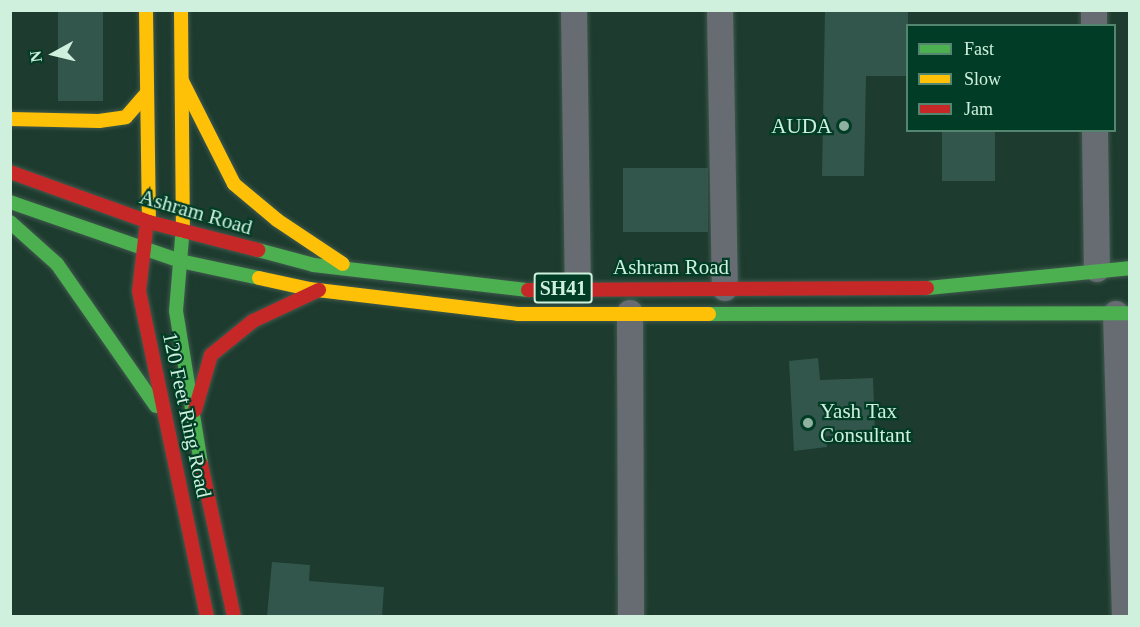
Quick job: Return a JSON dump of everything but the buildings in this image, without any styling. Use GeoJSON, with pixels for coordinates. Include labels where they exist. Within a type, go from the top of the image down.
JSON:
{"type":"FeatureCollection","features":[{"type":"Feature","properties":{"kind":"main road","name":"120 Feet Ring Road"},"geometry":{"type":"LineString","coordinates":[[146,10],[149,222],[141,249],[139,291],[207,616]]}},
{"type":"Feature","properties":{"kind":"main road","name":"120 Feet Ring Road"},"geometry":{"type":"LineString","coordinates":[[181,10],[183,231],[176,311],[192,421],[234,616]]}},
{"type":"Feature","properties":{"kind":"main road"},"geometry":{"type":"LineString","coordinates":[[182,81],[234,184],[277,220],[353,271]]}},
{"type":"Feature","properties":{"kind":"main road"},"geometry":{"type":"LineString","coordinates":[[10,119],[99,121],[126,117],[147,93]]}},
{"type":"Feature","properties":{"kind":"main road","name":"Ashram Road"},"geometry":{"type":"LineString","coordinates":[[10,172],[149,222],[314,265],[519,290],[951,288],[1097,269],[1130,268]]}},
{"type":"Feature","properties":{"kind":"main road"},"geometry":{"type":"LineString","coordinates":[[10,202],[180,261],[319,290],[518,314],[1123,314]]}},
{"type":"Feature","properties":{"kind":"main road"},"geometry":{"type":"LineString","coordinates":[[10,222],[57,264],[166,420]]}},
{"type":"Feature","properties":{"kind":"main road"},"geometry":{"type":"LineString","coordinates":[[192,421],[211,355],[253,321],[319,290]]}},
{"type":"Feature","properties":{"kind":"street"},"geometry":{"type":"LineString","coordinates":[[574,10],[578,288]]}},
{"type":"Feature","properties":{"kind":"street"},"geometry":{"type":"LineString","coordinates":[[720,10],[725,288]]}},
{"type":"Feature","properties":{"kind":"street"},"geometry":{"type":"LineString","coordinates":[[1095,132],[1097,269]]}},
{"type":"Feature","properties":{"kind":"street"},"geometry":{"type":"LineString","coordinates":[[630,313],[631,616]]}},
{"type":"Feature","properties":{"kind":"street"},"geometry":{"type":"LineString","coordinates":[[1123,314],[1125,616]]}},
{"type":"Feature","properties":{"kind":"traffic: fast"},"geometry":{"type":"LineString","coordinates":[[10,202],[180,261],[259,278]]}},
{"type":"Feature","properties":{"kind":"traffic: fast"},"geometry":{"type":"LineString","coordinates":[[10,222],[57,264],[156,406]]}},
{"type":"Feature","properties":{"kind":"traffic: fast"},"geometry":{"type":"LineString","coordinates":[[182,238],[176,311],[201,464]]}},
{"type":"Feature","properties":{"kind":"traffic: fast"},"geometry":{"type":"LineString","coordinates":[[258,250],[314,265],[528,290]]}},
{"type":"Feature","properties":{"kind":"traffic: fast"},"geometry":{"type":"LineString","coordinates":[[927,288],[1130,268]]}},
{"type":"Feature","properties":{"kind":"traffic: fast"},"geometry":{"type":"LineString","coordinates":[[709,314],[1130,313]]}},
{"type":"Feature","properties":{"kind":"traffic: slow"},"geometry":{"type":"LineString","coordinates":[[146,10],[149,222]]}},
{"type":"Feature","properties":{"kind":"traffic: slow"},"geometry":{"type":"LineString","coordinates":[[181,10],[183,231]]}},
{"type":"Feature","properties":{"kind":"traffic: slow"},"geometry":{"type":"LineString","coordinates":[[182,81],[234,184],[277,220],[343,264]]}},
{"type":"Feature","properties":{"kind":"traffic: slow"},"geometry":{"type":"LineString","coordinates":[[10,119],[99,121],[126,117],[147,93]]}},
{"type":"Feature","properties":{"kind":"traffic: slow"},"geometry":{"type":"LineString","coordinates":[[259,278],[309,289],[518,314],[709,314]]}},
{"type":"Feature","properties":{"kind":"traffic: jam"},"geometry":{"type":"LineString","coordinates":[[10,172],[149,222],[258,250]]}},
{"type":"Feature","properties":{"kind":"traffic: jam"},"geometry":{"type":"LineString","coordinates":[[146,230],[139,291],[207,616]]}},
{"type":"Feature","properties":{"kind":"traffic: jam"},"geometry":{"type":"LineString","coordinates":[[528,290],[927,288]]}},
{"type":"Feature","properties":{"kind":"traffic: jam"},"geometry":{"type":"LineString","coordinates":[[195,410],[211,355],[253,321],[319,290]]}},
{"type":"Feature","properties":{"kind":"traffic: jam"},"geometry":{"type":"LineString","coordinates":[[201,464],[234,616]]}},
{"type":"Feature","properties":{"kind":"place","name":"AUDA"},"geometry":{"type":"Point","coordinates":[844,126]}},
{"type":"Feature","properties":{"kind":"place","name":"Yash Tax Consultant"},"geometry":{"type":"Point","coordinates":[808,423]}}]}
